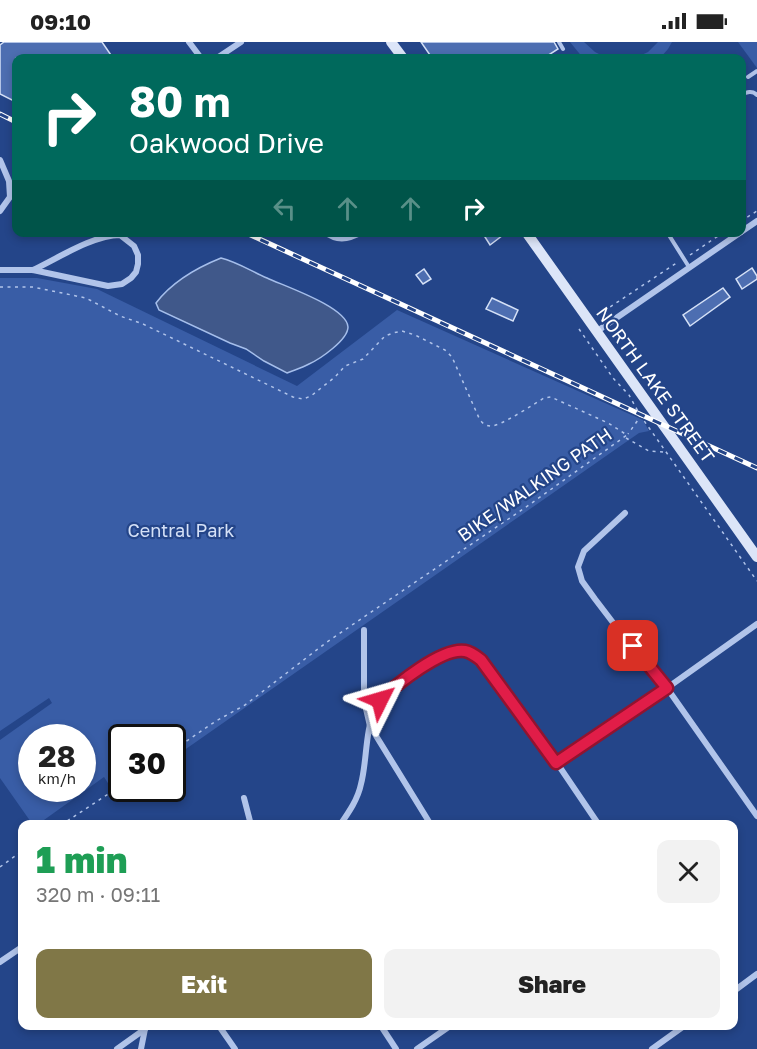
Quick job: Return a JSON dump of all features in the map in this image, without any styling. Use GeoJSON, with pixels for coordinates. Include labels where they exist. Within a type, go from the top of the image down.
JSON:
{"type":"FeatureCollection","features":[{"type":"Feature","properties":{"kind":"street"},"geometry":{"type":"LineString","coordinates":[[223,54],[241,42]]}},
{"type":"Feature","properties":{"kind":"street"},"geometry":{"type":"LineString","coordinates":[[0,160],[9,181],[10,197],[0,211]]}},
{"type":"Feature","properties":{"kind":"street"},"geometry":{"type":"LineString","coordinates":[[33,270],[102,237]]}},
{"type":"Feature","properties":{"kind":"street"},"geometry":{"type":"LineString","coordinates":[[0,270],[33,270],[108,286],[122,284],[136,272],[138,264],[138,255],[134,246],[123,237]]}},
{"type":"Feature","properties":{"kind":"street"},"geometry":{"type":"LineString","coordinates":[[332,237],[337,239],[351,237]]}},
{"type":"Feature","properties":{"kind":"street","name":"NORTH LAKE STREET"},"geometry":{"type":"LineString","coordinates":[[530,237],[757,557]]}},
{"type":"Feature","properties":{"kind":"street"},"geometry":{"type":"LineString","coordinates":[[596,332],[734,237]]}},
{"type":"Feature","properties":{"kind":"street"},"geometry":{"type":"LineString","coordinates":[[625,513],[584,551],[578,567],[582,580],[624,637],[642,655],[667,688],[757,816]]}},
{"type":"Feature","properties":{"kind":"street"},"geometry":{"type":"LineString","coordinates":[[556,763],[757,624]]}},
{"type":"Feature","properties":{"kind":"street"},"geometry":{"type":"LineString","coordinates":[[364,630],[364,700],[370,726],[427,820]]}},
{"type":"Feature","properties":{"kind":"street"},"geometry":{"type":"LineString","coordinates":[[344,820],[353,807],[361,784],[370,726],[373,713],[380,700],[393,687],[431,661],[462,650],[472,653],[481,660],[596,820]]}},
{"type":"Feature","properties":{"kind":"street"},"geometry":{"type":"LineString","coordinates":[[244,798],[250,820]]}},
{"type":"Feature","properties":{"kind":"street"},"geometry":{"type":"LineString","coordinates":[[0,962],[18,950]]}},
{"type":"Feature","properties":{"kind":"street"},"geometry":{"type":"LineString","coordinates":[[738,988],[757,974]]}},
{"type":"Feature","properties":{"kind":"street"},"geometry":{"type":"LineString","coordinates":[[117,1049],[143,1030]]}},
{"type":"Feature","properties":{"kind":"street"},"geometry":{"type":"LineString","coordinates":[[141,1049],[146,1030]]}},
{"type":"Feature","properties":{"kind":"street"},"geometry":{"type":"LineString","coordinates":[[222,1030],[235,1049]]}},
{"type":"Feature","properties":{"kind":"street"},"geometry":{"type":"LineString","coordinates":[[384,1030],[396,1049]]}},
{"type":"Feature","properties":{"kind":"street"},"geometry":{"type":"LineString","coordinates":[[417,1049],[444,1030]]}},
{"type":"Feature","properties":{"kind":"street"},"geometry":{"type":"LineString","coordinates":[[652,1049],[678,1030]]}},
{"type":"Feature","properties":{"kind":"lane"},"geometry":{"type":"LineString","coordinates":[[559,42],[563,49]]}},
{"type":"Feature","properties":{"kind":"lane"},"geometry":{"type":"LineString","coordinates":[[748,77],[757,71]]}},
{"type":"Feature","properties":{"kind":"lane"},"geometry":{"type":"LineString","coordinates":[[670,237],[689,268]]}},
{"type":"Feature","properties":{"kind":"path"},"geometry":{"type":"LineString","coordinates":[[604,311],[717,237]]}},
{"type":"Feature","properties":{"kind":"path","name":"BIKE/WALKING PATH"},"geometry":{"type":"LineString","coordinates":[[0,287],[33,287],[86,298],[293,397],[303,399],[320,390],[345,366],[363,359],[385,336],[402,331],[445,350],[452,357],[482,423],[496,425],[544,398],[551,397],[608,423],[627,435],[529,505],[327,642],[245,705],[216,721],[186,742]]}},
{"type":"Feature","properties":{"kind":"path"},"geometry":{"type":"LineString","coordinates":[[579,329],[613,378],[629,395],[640,415],[757,580]]}},
{"type":"Feature","properties":{"kind":"path"},"geometry":{"type":"LineString","coordinates":[[627,435],[640,415]]}},
{"type":"Feature","properties":{"kind":"path"},"geometry":{"type":"LineString","coordinates":[[625,438],[649,451],[666,452]]}},
{"type":"Feature","properties":{"kind":"path"},"geometry":{"type":"LineString","coordinates":[[660,451],[662,446]]}},
{"type":"Feature","properties":{"kind":"path"},"geometry":{"type":"LineString","coordinates":[[69,820],[108,794]]}},
{"type":"Feature","properties":{"kind":"path"},"geometry":{"type":"LineString","coordinates":[[0,867],[18,854]]}},
{"type":"Feature","properties":{"kind":"green space"},"geometry":{"type":"Polygon","coordinates":[[[570,42],[584,42],[599,54],[580,54],[570,42]]]}},
{"type":"Feature","properties":{"kind":"green space"},"geometry":{"type":"Polygon","coordinates":[[[658,42],[672,42],[664,54],[644,54],[658,42]]]}},
{"type":"Feature","properties":{"kind":"green space"},"geometry":{"type":"Polygon","coordinates":[[[738,42],[757,42],[757,68],[738,42]]]}},
{"type":"Feature","properties":{"kind":"green space","name":"Central Park"},"geometry":{"type":"Polygon","coordinates":[[[0,278],[37,278],[97,289],[297,386],[397,310],[643,420],[649,431],[639,433],[186,749],[186,724],[108,724],[108,783],[104,777],[96,783],[96,724],[22,724],[52,703],[49,698],[0,731],[0,278]]]}},
{"type":"Feature","properties":{"kind":"green space","name":"Central Park"},"geometry":{"type":"Polygon","coordinates":[[[18,727],[18,802],[69,802],[44,820],[29,820],[0,778],[0,740],[18,727]]]}},
{"type":"Feature","properties":{"kind":"shaded area"},"geometry":{"type":"Polygon","coordinates":[[[221,258],[326,305],[345,319],[347,332],[333,348],[320,358],[287,373],[246,349],[159,310],[156,303],[177,282],[221,258]]]}},
{"type":"Feature","properties":{"kind":"building"},"geometry":{"type":"Polygon","coordinates":[[[4,42],[102,42],[110,54],[12,54],[12,100],[0,94],[0,45],[4,42]]]}},
{"type":"Feature","properties":{"kind":"building"},"geometry":{"type":"Polygon","coordinates":[[[421,42],[554,42],[558,49],[550,54],[429,54],[421,42]]]}},
{"type":"Feature","properties":{"kind":"building"},"geometry":{"type":"Polygon","coordinates":[[[485,237],[500,237],[490,245],[485,237]]]}},
{"type":"Feature","properties":{"kind":"building"},"geometry":{"type":"Polygon","coordinates":[[[752,268],[757,279],[742,289],[736,279],[752,268]]]}},
{"type":"Feature","properties":{"kind":"building"},"geometry":{"type":"Polygon","coordinates":[[[424,269],[431,279],[423,284],[416,275],[424,269]]]}},
{"type":"Feature","properties":{"kind":"building"},"geometry":{"type":"Polygon","coordinates":[[[723,288],[730,297],[690,326],[683,315],[723,288]]]}},
{"type":"Feature","properties":{"kind":"building"},"geometry":{"type":"Polygon","coordinates":[[[492,298],[518,310],[513,321],[486,309],[492,298]]]}},
{"type":"Feature","properties":{"kind":"railway"},"geometry":{"type":"LineString","coordinates":[[0,114],[12,120]]}},
{"type":"Feature","properties":{"kind":"railway"},"geometry":{"type":"LineString","coordinates":[[255,237],[757,468]]}},
{"type":"Feature","properties":{"kind":"route"},"geometry":{"type":"LineString","coordinates":[[380,700],[393,687],[431,661],[462,650],[472,653],[481,660],[556,763],[667,688],[633,646]]}}]}
